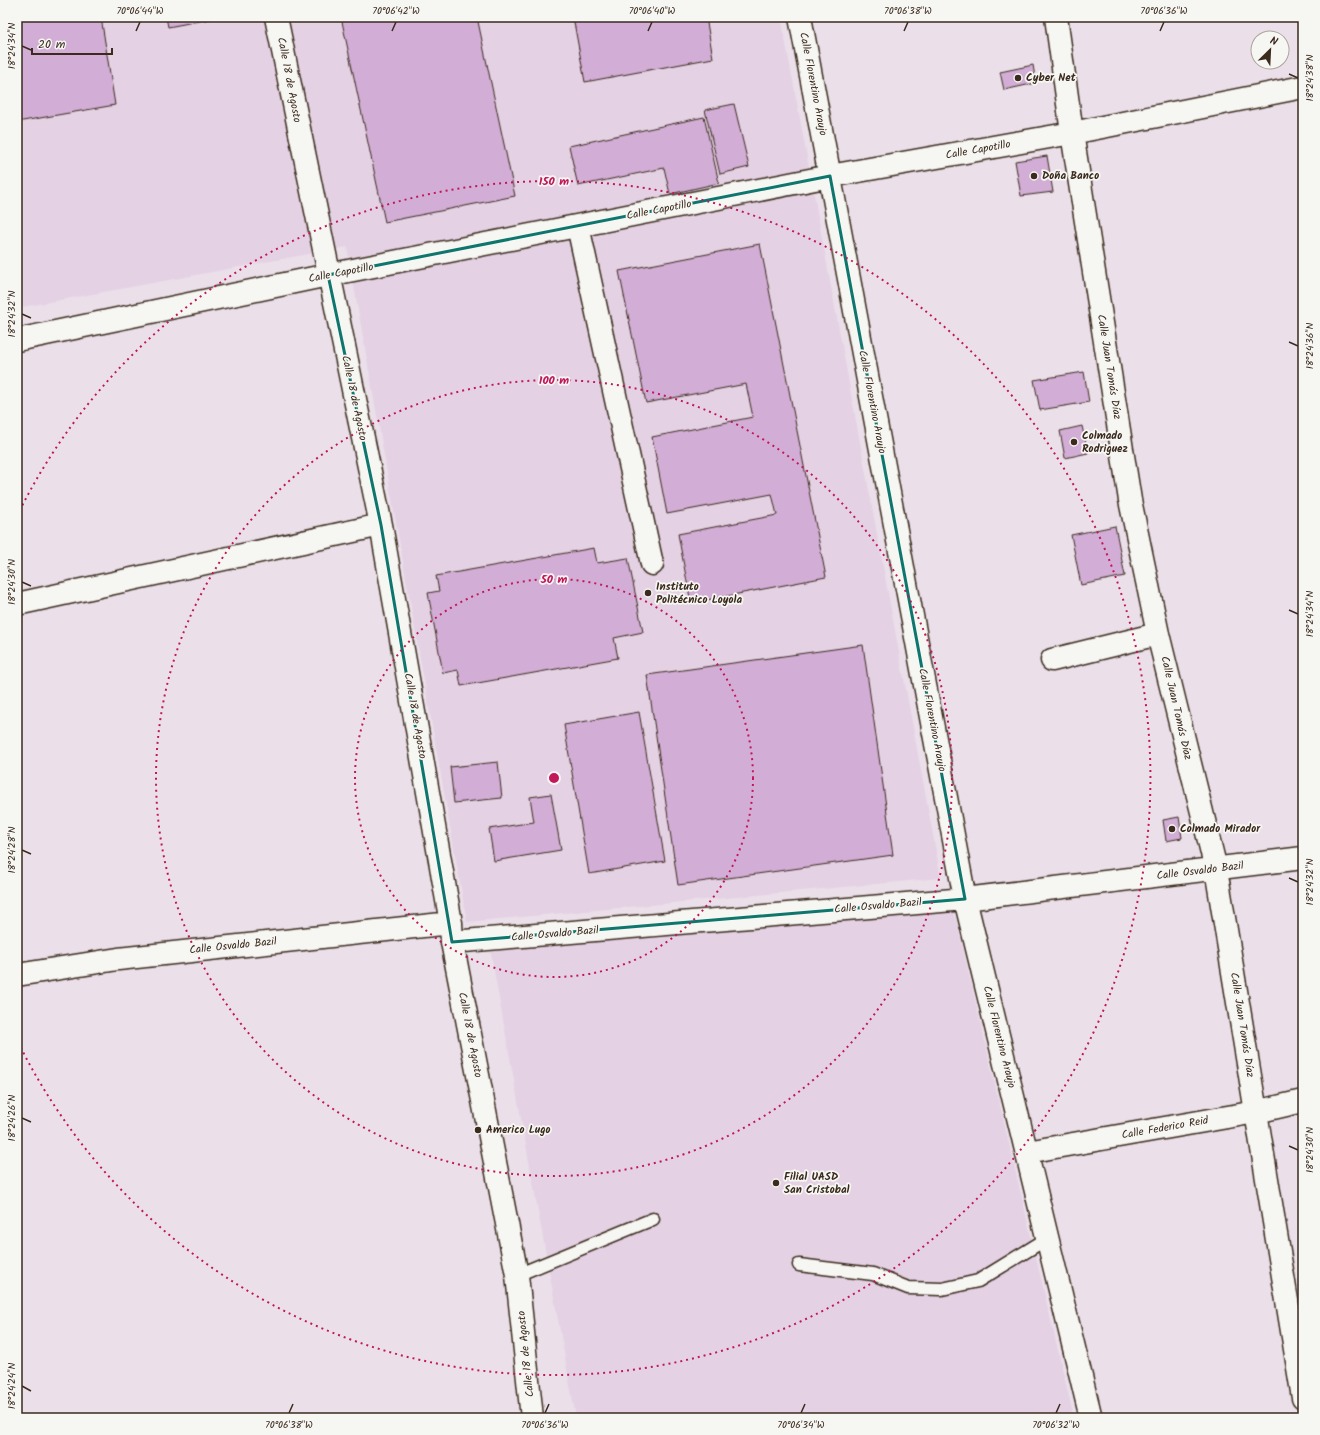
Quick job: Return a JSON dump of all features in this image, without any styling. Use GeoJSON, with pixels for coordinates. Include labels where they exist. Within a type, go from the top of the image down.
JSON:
{"type":"FeatureCollection","features":[{"type":"Feature","properties":{"kind":"street","name":"Calle 18 de Agosto"},"geometry":{"type":"LineString","coordinates":[[276,17],[328,276],[381,525],[451,933],[518,1275],[532,1418]]}},
{"type":"Feature","properties":{"kind":"street","name":"Calle Florentino Araujo"},"geometry":{"type":"LineString","coordinates":[[800,17],[965,899],[1091,1418]]}},
{"type":"Feature","properties":{"kind":"street","name":"Calle Juan Tomás Díaz"},"geometry":{"type":"LineString","coordinates":[[1056,17],[1072,133],[1130,500],[1158,634],[1216,869],[1303,1398]]}},
{"type":"Feature","properties":{"kind":"street","name":"Calle Capotillo"},"geometry":{"type":"LineString","coordinates":[[17,340],[328,276],[830,176],[1072,133],[1303,87]]}},
{"type":"Feature","properties":{"kind":"street"},"geometry":{"type":"LineString","coordinates":[[578,226],[652,564]]}},
{"type":"Feature","properties":{"kind":"street"},"geometry":{"type":"LineString","coordinates":[[17,604],[381,525]]}},
{"type":"Feature","properties":{"kind":"street"},"geometry":{"type":"LineString","coordinates":[[1052,660],[1158,634]]}},
{"type":"Feature","properties":{"kind":"street","name":"Calle Osvaldo Bazil"},"geometry":{"type":"LineString","coordinates":[[17,975],[118,959],[451,933],[965,899],[1303,858]]}},
{"type":"Feature","properties":{"kind":"street","name":"Calle Federico Reid"},"geometry":{"type":"LineString","coordinates":[[1027,1152],[1256,1112],[1303,1101]]}},
{"type":"Feature","properties":{"kind":"lane"},"geometry":{"type":"LineString","coordinates":[[518,1275],[653,1219]]}},
{"type":"Feature","properties":{"kind":"lane"},"geometry":{"type":"LineString","coordinates":[[799,1264],[873,1274],[908,1288],[942,1289],[978,1281],[1048,1238]]}},
{"type":"Feature","properties":{"kind":"highlighted area"},"geometry":{"type":"Polygon","coordinates":[[[830,176],[965,899],[452,942],[381,525],[328,275],[830,176]]]}},
{"type":"Feature","properties":{"kind":"shaded area","name":"Instituto Politécnico Loyola"},"geometry":{"type":"Polygon","coordinates":[[[17,17],[781,17],[941,878],[467,922],[347,247],[17,308],[17,17]]]}},
{"type":"Feature","properties":{"kind":"shaded area","name":"Filial UASD San Cristobal"},"geometry":{"type":"Polygon","coordinates":[[[954,911],[1074,1418],[576,1418],[490,949],[954,911]]]}},
{"type":"Feature","properties":{"kind":"building"},"geometry":{"type":"Polygon","coordinates":[[[17,17],[101,17],[115,105],[17,122],[17,17]]]}},
{"type":"Feature","properties":{"kind":"building"},"geometry":{"type":"Polygon","coordinates":[[[166,17],[215,17],[215,18],[168,27],[166,17]]]}},
{"type":"Feature","properties":{"kind":"building"},"geometry":{"type":"Polygon","coordinates":[[[341,17],[477,17],[515,196],[385,222],[341,17]]]}},
{"type":"Feature","properties":{"kind":"building"},"geometry":{"type":"Polygon","coordinates":[[[573,17],[706,17],[713,58],[585,82],[573,17]]]}},
{"type":"Feature","properties":{"kind":"building","name":"Cyber Net"},"geometry":{"type":"Polygon","coordinates":[[[1033,65],[1036,83],[1004,90],[1000,72],[1033,65]]]}},
{"type":"Feature","properties":{"kind":"building"},"geometry":{"type":"Polygon","coordinates":[[[734,104],[749,167],[720,174],[705,110],[734,104]]]}},
{"type":"Feature","properties":{"kind":"building"},"geometry":{"type":"Polygon","coordinates":[[[704,117],[719,183],[670,194],[664,168],[578,186],[569,146],[704,117]]]}},
{"type":"Feature","properties":{"kind":"building","name":"Doña Banco"},"geometry":{"type":"Polygon","coordinates":[[[1047,156],[1053,192],[1021,196],[1015,161],[1047,156]]]}},
{"type":"Feature","properties":{"kind":"building"},"geometry":{"type":"Polygon","coordinates":[[[760,244],[826,577],[691,603],[678,534],[777,515],[772,494],[667,514],[652,437],[753,417],[746,384],[646,403],[619,271],[760,244]]]}},
{"type":"Feature","properties":{"kind":"building"},"geometry":{"type":"Polygon","coordinates":[[[1084,372],[1089,402],[1040,410],[1034,380],[1084,372]]]}},
{"type":"Feature","properties":{"kind":"building","name":"Colmado Rodriguez"},"geometry":{"type":"Polygon","coordinates":[[[1082,426],[1088,453],[1065,458],[1060,431],[1082,426]]]}},
{"type":"Feature","properties":{"kind":"building"},"geometry":{"type":"Polygon","coordinates":[[[1115,526],[1125,576],[1081,585],[1071,535],[1115,526]]]}},
{"type":"Feature","properties":{"kind":"building"},"geometry":{"type":"Polygon","coordinates":[[[594,548],[597,563],[628,558],[643,632],[614,638],[618,658],[461,686],[458,670],[443,673],[428,593],[439,591],[436,576],[594,548]]]}},
{"type":"Feature","properties":{"kind":"building"},"geometry":{"type":"Polygon","coordinates":[[[863,645],[893,855],[678,885],[647,675],[863,645]]]}},
{"type":"Feature","properties":{"kind":"building"},"geometry":{"type":"Polygon","coordinates":[[[639,712],[665,861],[589,874],[564,725],[639,712]]]}},
{"type":"Feature","properties":{"kind":"building"},"geometry":{"type":"Polygon","coordinates":[[[498,762],[502,798],[454,803],[450,767],[498,762]]]}},
{"type":"Feature","properties":{"kind":"building"},"geometry":{"type":"Polygon","coordinates":[[[551,794],[561,850],[494,861],[489,829],[534,822],[530,797],[551,794]]]}},
{"type":"Feature","properties":{"kind":"building","name":"Colmado Mirador"},"geometry":{"type":"Polygon","coordinates":[[[1179,817],[1182,838],[1166,841],[1163,820],[1179,817]]]}},
{"type":"Feature","properties":{"kind":"place","name":"Cyber Net"},"geometry":{"type":"Point","coordinates":[1018,78]}},
{"type":"Feature","properties":{"kind":"place","name":"Doña Banco"},"geometry":{"type":"Point","coordinates":[1034,176]}},
{"type":"Feature","properties":{"kind":"place","name":"Colmado Rodriguez"},"geometry":{"type":"Point","coordinates":[1074,442]}},
{"type":"Feature","properties":{"kind":"place","name":"Instituto Politécnico Loyola"},"geometry":{"type":"Point","coordinates":[648,593]}},
{"type":"Feature","properties":{"kind":"place","name":"Colmado Mirador"},"geometry":{"type":"Point","coordinates":[1172,829]}},
{"type":"Feature","properties":{"kind":"place","name":"Americo Lugo"},"geometry":{"type":"Point","coordinates":[478,1130]}},
{"type":"Feature","properties":{"kind":"place","name":"Filial UASD San Cristobal"},"geometry":{"type":"Point","coordinates":[776,1183]}}]}
